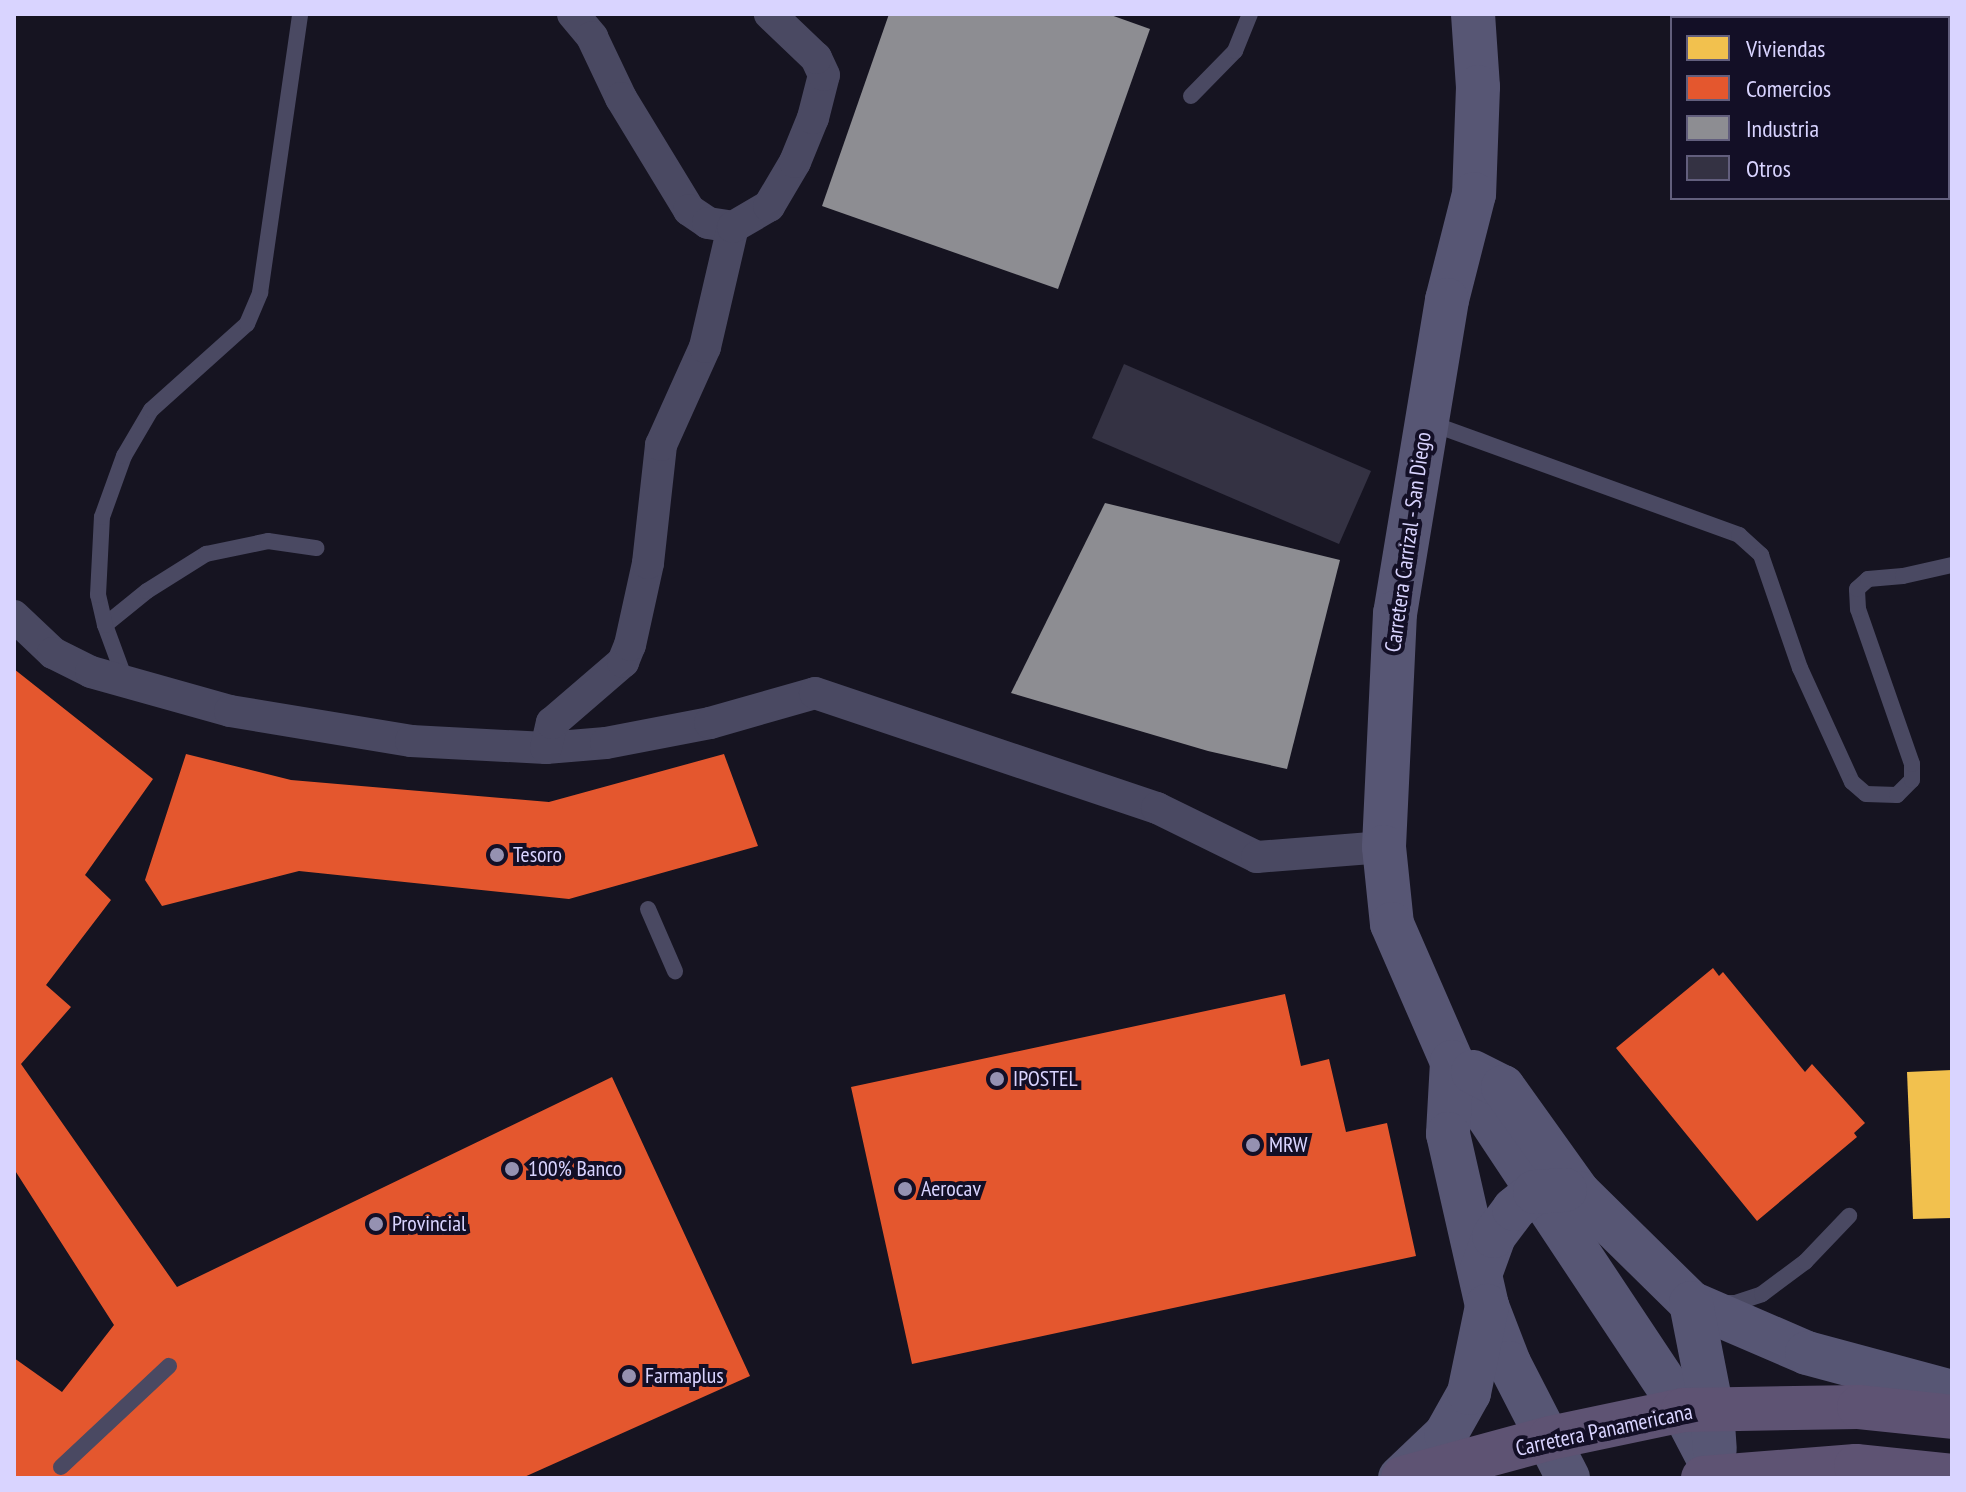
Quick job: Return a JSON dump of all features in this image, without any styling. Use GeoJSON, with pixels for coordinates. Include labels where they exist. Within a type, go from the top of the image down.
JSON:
{"type":"FeatureCollection","features":[{"type":"Feature","properties":{"kind":"main road","name":"Carretera Panamericana"},"geometry":{"type":"LineString","coordinates":[[1401,1478],[1550,1438],[1697,1410],[1859,1407],[1952,1417]]}},
{"type":"Feature","properties":{"kind":"main road"},"geometry":{"type":"LineString","coordinates":[[1713,1477],[1856,1466],[1952,1476]]}},
{"type":"Feature","properties":{"kind":"street"},"geometry":{"type":"LineString","coordinates":[[573,14],[592,37],[621,98],[689,210],[708,223],[733,227],[769,206],[795,162],[813,118],[824,75],[816,58],[770,14]]}},
{"type":"Feature","properties":{"kind":"street","name":"Carretera Carrizal - San Diego"},"geometry":{"type":"LineString","coordinates":[[1473,14],[1478,87],[1474,194],[1447,300],[1395,613],[1384,847],[1392,924],[1452,1062],[1535,1192],[1697,1410]]}},
{"type":"Feature","properties":{"kind":"street"},"geometry":{"type":"LineString","coordinates":[[546,748],[552,723],[623,662],[630,645],[648,563],[661,445],[705,347],[733,227]]}},
{"type":"Feature","properties":{"kind":"street"},"geometry":{"type":"LineString","coordinates":[[14,616],[53,653],[91,672],[230,711],[411,741],[546,748],[606,743],[710,723],[815,693],[1157,808],[1257,857],[1384,847]]}},
{"type":"Feature","properties":{"kind":"street"},"geometry":{"type":"LineString","coordinates":[[1568,1478],[1509,1363],[1484,1289],[1448,1134],[1452,1062],[1503,1087],[1579,1193],[1691,1303],[1807,1353],[1952,1392]]}},
{"type":"Feature","properties":{"kind":"street"},"geometry":{"type":"LineString","coordinates":[[1401,1478],[1446,1434],[1469,1393],[1494,1236],[1514,1209],[1535,1192],[1561,1189],[1579,1193]]}},
{"type":"Feature","properties":{"kind":"street"},"geometry":{"type":"LineString","coordinates":[[1691,1303],[1697,1410],[1713,1477]]}},
{"type":"Feature","properties":{"kind":"street"},"geometry":{"type":"LineString","coordinates":[[1807,1353],[1952,1378]]}},
{"type":"Feature","properties":{"kind":"lane"},"geometry":{"type":"LineString","coordinates":[[126,682],[105,625],[98,595],[102,517],[124,456],[151,410],[247,324],[260,293],[300,14]]}},
{"type":"Feature","properties":{"kind":"lane"},"geometry":{"type":"LineString","coordinates":[[1191,96],[1235,51],[1250,14]]}},
{"type":"Feature","properties":{"kind":"lane"},"geometry":{"type":"LineString","coordinates":[[1425,421],[1739,535],[1761,555],[1800,668],[1852,782],[1866,794],[1897,795],[1912,780],[1912,764],[1858,609],[1857,589],[1868,579],[1903,576],[1952,565]]}},
{"type":"Feature","properties":{"kind":"lane"},"geometry":{"type":"LineString","coordinates":[[105,625],[147,591],[206,554],[268,541],[316,548]]}},
{"type":"Feature","properties":{"kind":"lane"},"geometry":{"type":"LineString","coordinates":[[648,909],[675,971]]}},
{"type":"Feature","properties":{"kind":"lane"},"geometry":{"type":"LineString","coordinates":[[1691,1303],[1735,1303],[1762,1294],[1805,1262],[1849,1216]]}},
{"type":"Feature","properties":{"kind":"lane"},"geometry":{"type":"LineString","coordinates":[[61,1467],[169,1366]]}},
{"type":"Feature","properties":{"kind":"building: Viviendas"},"geometry":{"type":"Polygon","coordinates":[[[1952,1070],[1952,1218],[1913,1219],[1907,1072],[1952,1070]]]}},
{"type":"Feature","properties":{"kind":"building: Comercios"},"geometry":{"type":"Polygon","coordinates":[[[14,669],[153,779],[85,875],[111,900],[46,985],[71,1007],[21,1064],[177,1287],[612,1077],[750,1376],[522,1478],[14,1478],[14,1358],[62,1392],[114,1325],[14,1169],[14,669]]]}},
{"type":"Feature","properties":{"kind":"building: Comercios"},"geometry":{"type":"Polygon","coordinates":[[[186,754],[291,780],[549,802],[724,754],[758,846],[569,899],[299,871],[162,906],[145,880],[186,754]]]}},
{"type":"Feature","properties":{"kind":"building: Comercios"},"geometry":{"type":"Polygon","coordinates":[[[1713,968],[1719,976],[1723,972],[1805,1072],[1812,1064],[1865,1123],[1854,1133],[1857,1137],[1757,1221],[1616,1048],[1713,968]]]}},
{"type":"Feature","properties":{"kind":"building: Comercios"},"geometry":{"type":"Polygon","coordinates":[[[1285,994],[1301,1066],[1329,1059],[1346,1132],[1387,1123],[1416,1256],[912,1364],[851,1087],[1285,994]]]}},
{"type":"Feature","properties":{"kind":"building: Industria"},"geometry":{"type":"Polygon","coordinates":[[[889,14],[1108,14],[1150,29],[1058,289],[822,206],[889,14]]]}},
{"type":"Feature","properties":{"kind":"building: Industria"},"geometry":{"type":"Polygon","coordinates":[[[1105,503],[1340,560],[1287,769],[1208,751],[1011,693],[1105,503]]]}},
{"type":"Feature","properties":{"kind":"building: Otros"},"geometry":{"type":"Polygon","coordinates":[[[1124,364],[1371,471],[1339,544],[1092,438],[1124,364]]]}},
{"type":"Feature","properties":{"kind":"place","name":"Tesoro"},"geometry":{"type":"Point","coordinates":[497,855]}},
{"type":"Feature","properties":{"kind":"place","name":"IPOSTEL"},"geometry":{"type":"Point","coordinates":[997,1079]}},
{"type":"Feature","properties":{"kind":"place","name":"MRW"},"geometry":{"type":"Point","coordinates":[1253,1145]}},
{"type":"Feature","properties":{"kind":"place","name":"100% Banco"},"geometry":{"type":"Point","coordinates":[512,1169]}},
{"type":"Feature","properties":{"kind":"place","name":"Aerocav"},"geometry":{"type":"Point","coordinates":[905,1189]}},
{"type":"Feature","properties":{"kind":"place","name":"Provincial"},"geometry":{"type":"Point","coordinates":[376,1224]}},
{"type":"Feature","properties":{"kind":"place","name":"Farmaplus"},"geometry":{"type":"Point","coordinates":[629,1376]}}]}
